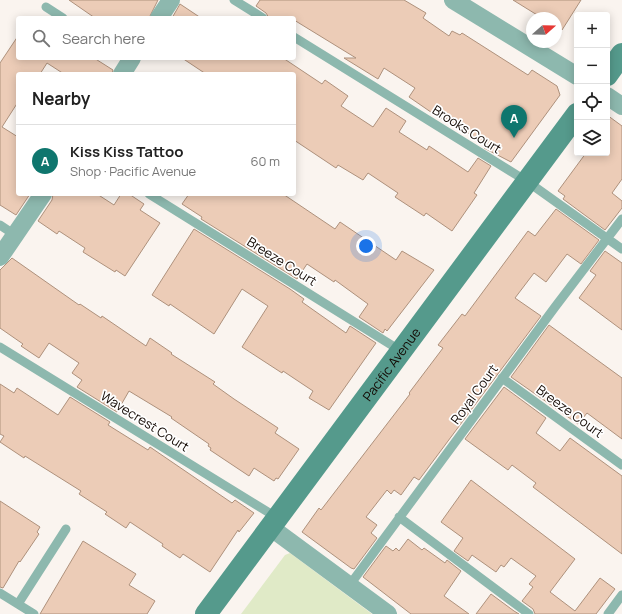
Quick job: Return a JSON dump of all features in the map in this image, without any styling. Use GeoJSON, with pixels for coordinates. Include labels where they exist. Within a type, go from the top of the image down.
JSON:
{"type":"FeatureCollection","features":[{"type":"Feature","properties":{"kind":"main road"},"geometry":{"type":"LineString","coordinates":[[610,71],[622,54]]}},
{"type":"Feature","properties":{"kind":"main road","name":"Pacific Avenue"},"geometry":{"type":"LineString","coordinates":[[206,614],[574,118]]}},
{"type":"Feature","properties":{"kind":"street"},"geometry":{"type":"LineString","coordinates":[[160,16],[171,0]]}},
{"type":"Feature","properties":{"kind":"street"},"geometry":{"type":"LineString","coordinates":[[453,0],[574,74]]}},
{"type":"Feature","properties":{"kind":"street"},"geometry":{"type":"LineString","coordinates":[[610,98],[622,106]]}},
{"type":"Feature","properties":{"kind":"street"},"geometry":{"type":"LineString","coordinates":[[0,257],[7,230],[41,196]]}},
{"type":"Feature","properties":{"kind":"street"},"geometry":{"type":"LineString","coordinates":[[273,522],[349,586],[388,614]]}},
{"type":"Feature","properties":{"kind":"lane"},"geometry":{"type":"LineString","coordinates":[[234,0],[260,16]]}},
{"type":"Feature","properties":{"kind":"lane"},"geometry":{"type":"LineString","coordinates":[[46,8],[60,16]]}},
{"type":"Feature","properties":{"kind":"lane","name":"Brooks Court"},"geometry":{"type":"LineString","coordinates":[[296,38],[528,182],[622,249]]}},
{"type":"Feature","properties":{"kind":"lane","name":"Breeze Court"},"geometry":{"type":"LineString","coordinates":[[152,196],[401,351]]}},
{"type":"Feature","properties":{"kind":"lane","name":"Royal Court"},"geometry":{"type":"LineString","coordinates":[[349,586],[502,378],[622,219]]}},
{"type":"Feature","properties":{"kind":"lane","name":"Wavecrest Court"},"geometry":{"type":"LineString","coordinates":[[0,346],[273,522]]}},
{"type":"Feature","properties":{"kind":"lane","name":"Breeze Court"},"geometry":{"type":"LineString","coordinates":[[502,378],[622,466]]}},
{"type":"Feature","properties":{"kind":"lane"},"geometry":{"type":"LineString","coordinates":[[399,517],[529,614]]}},
{"type":"Feature","properties":{"kind":"lane"},"geometry":{"type":"LineString","coordinates":[[18,604],[66,529]]}},
{"type":"Feature","properties":{"kind":"lane"},"geometry":{"type":"LineString","coordinates":[[0,593],[34,614]]}},
{"type":"Feature","properties":{"kind":"lane"},"geometry":{"type":"LineString","coordinates":[[608,614],[622,595]]}},
{"type":"Feature","properties":{"kind":"green space"},"geometry":{"type":"Polygon","coordinates":[[[290,553],[372,614],[241,614],[285,555],[290,553]]]}},
{"type":"Feature","properties":{"kind":"building"},"geometry":{"type":"Polygon","coordinates":[[[69,0],[158,0],[150,16],[92,16],[69,0]]]}},
{"type":"Feature","properties":{"kind":"building"},"geometry":{"type":"Polygon","coordinates":[[[260,0],[404,0],[426,13],[423,18],[449,36],[452,31],[460,35],[462,33],[528,75],[532,70],[557,86],[560,95],[511,162],[484,148],[486,145],[442,116],[441,119],[409,97],[415,88],[384,68],[378,79],[344,58],[356,58],[296,21],[296,16],[268,16],[256,6],[260,0]]]}},
{"type":"Feature","properties":{"kind":"building"},"geometry":{"type":"Polygon","coordinates":[[[513,0],[581,0],[562,30],[562,12],[532,12],[513,0]]]}},
{"type":"Feature","properties":{"kind":"building"},"geometry":{"type":"Polygon","coordinates":[[[180,4],[198,16],[173,16],[180,4]]]}},
{"type":"Feature","properties":{"kind":"building"},"geometry":{"type":"Polygon","coordinates":[[[16,39],[16,60],[97,60],[113,70],[112,72],[61,72],[47,63],[41,72],[16,72],[16,105],[2,127],[16,136],[16,196],[29,196],[16,215],[0,205],[0,63],[16,39]]]}},
{"type":"Feature","properties":{"kind":"building"},"geometry":{"type":"Polygon","coordinates":[[[185,60],[286,60],[322,84],[325,80],[348,96],[341,106],[373,127],[386,108],[406,121],[399,132],[427,150],[429,146],[468,172],[478,158],[491,166],[474,193],[477,195],[452,231],[426,213],[424,216],[395,197],[398,193],[368,173],[363,180],[338,165],[336,168],[296,141],[296,72],[203,72],[185,60]]]}},
{"type":"Feature","properties":{"kind":"building"},"geometry":{"type":"Polygon","coordinates":[[[610,117],[622,126],[622,179],[612,193],[622,201],[622,208],[605,230],[563,199],[565,196],[558,191],[584,156],[610,156],[610,117]]]}},
{"type":"Feature","properties":{"kind":"building"},"geometry":{"type":"Polygon","coordinates":[[[53,196],[100,196],[114,205],[120,196],[132,196],[144,204],[140,210],[160,223],[125,276],[116,270],[115,272],[83,252],[85,248],[59,231],[57,234],[38,221],[52,200],[53,196]]]}},
{"type":"Feature","properties":{"kind":"building"},"geometry":{"type":"Polygon","coordinates":[[[188,196],[286,196],[335,229],[340,222],[396,260],[402,251],[434,270],[387,331],[385,329],[383,333],[359,317],[368,304],[335,280],[334,282],[307,264],[297,279],[201,219],[202,217],[182,204],[188,196]]]}},
{"type":"Feature","properties":{"kind":"building"},"geometry":{"type":"Polygon","coordinates":[[[556,209],[599,240],[581,264],[567,254],[546,282],[534,273],[515,298],[541,316],[419,480],[414,477],[401,495],[394,490],[391,494],[387,490],[366,517],[377,525],[371,533],[377,538],[354,569],[351,568],[302,532],[319,508],[321,510],[410,394],[409,393],[443,348],[438,345],[462,314],[465,316],[528,231],[535,236],[556,209]]]}},
{"type":"Feature","properties":{"kind":"building"},"geometry":{"type":"Polygon","coordinates":[[[194,229],[290,289],[304,299],[302,302],[346,333],[350,326],[376,343],[329,410],[309,398],[313,391],[242,347],[268,306],[242,289],[214,334],[170,304],[169,306],[152,295],[194,229]]]}},
{"type":"Feature","properties":{"kind":"building"},"geometry":{"type":"Polygon","coordinates":[[[605,251],[622,263],[622,330],[579,298],[596,275],[590,271],[605,251]]]}},
{"type":"Feature","properties":{"kind":"building"},"geometry":{"type":"Polygon","coordinates":[[[12,258],[79,305],[80,304],[101,318],[102,316],[146,346],[150,338],[172,353],[171,354],[215,382],[213,384],[234,399],[278,428],[275,433],[299,449],[278,479],[276,478],[274,481],[254,468],[249,476],[210,450],[211,448],[208,446],[209,444],[171,418],[172,417],[129,391],[117,412],[77,387],[82,380],[72,373],[79,363],[49,343],[39,358],[21,346],[23,344],[0,328],[0,270],[12,258]]]}},
{"type":"Feature","properties":{"kind":"building"},"geometry":{"type":"Polygon","coordinates":[[[549,325],[622,378],[622,439],[587,413],[578,424],[511,377],[549,325]]]}},
{"type":"Feature","properties":{"kind":"building"},"geometry":{"type":"Polygon","coordinates":[[[0,384],[14,393],[17,388],[58,415],[70,397],[110,422],[108,425],[148,450],[150,447],[232,503],[235,500],[254,513],[239,532],[238,530],[210,572],[183,554],[180,558],[162,546],[163,544],[130,522],[126,528],[105,514],[107,512],[79,494],[81,491],[25,456],[24,458],[0,442],[4,436],[0,434],[0,384]]]}},
{"type":"Feature","properties":{"kind":"building"},"geometry":{"type":"Polygon","coordinates":[[[504,387],[546,418],[536,433],[560,451],[570,438],[622,476],[622,554],[533,487],[536,483],[512,465],[508,470],[465,439],[504,387]]]}},
{"type":"Feature","properties":{"kind":"building"},"geometry":{"type":"Polygon","coordinates":[[[471,480],[575,559],[550,592],[575,611],[600,578],[615,589],[596,614],[535,614],[533,609],[522,601],[533,587],[529,584],[536,576],[511,558],[504,567],[501,565],[496,572],[472,555],[468,561],[454,551],[463,538],[441,522],[471,480]]]}},
{"type":"Feature","properties":{"kind":"building"},"geometry":{"type":"Polygon","coordinates":[[[0,501],[40,527],[37,532],[39,534],[20,562],[19,561],[3,588],[0,587],[0,501]]]}},
{"type":"Feature","properties":{"kind":"building"},"geometry":{"type":"Polygon","coordinates":[[[408,539],[422,550],[424,548],[445,563],[447,560],[461,571],[444,596],[469,614],[411,614],[363,577],[386,546],[393,551],[396,548],[399,551],[408,539]]]}},
{"type":"Feature","properties":{"kind":"building"},"geometry":{"type":"Polygon","coordinates":[[[83,541],[136,574],[129,585],[155,601],[147,614],[40,614],[83,541]]]}},
{"type":"Feature","properties":{"kind":"building"},"geometry":{"type":"Polygon","coordinates":[[[491,594],[514,611],[519,614],[476,614],[491,594]]]}},
{"type":"Feature","properties":{"kind":"place","name":"Kiss Kiss Tattoo"},"geometry":{"type":"Point","coordinates":[514,138]}}]}
